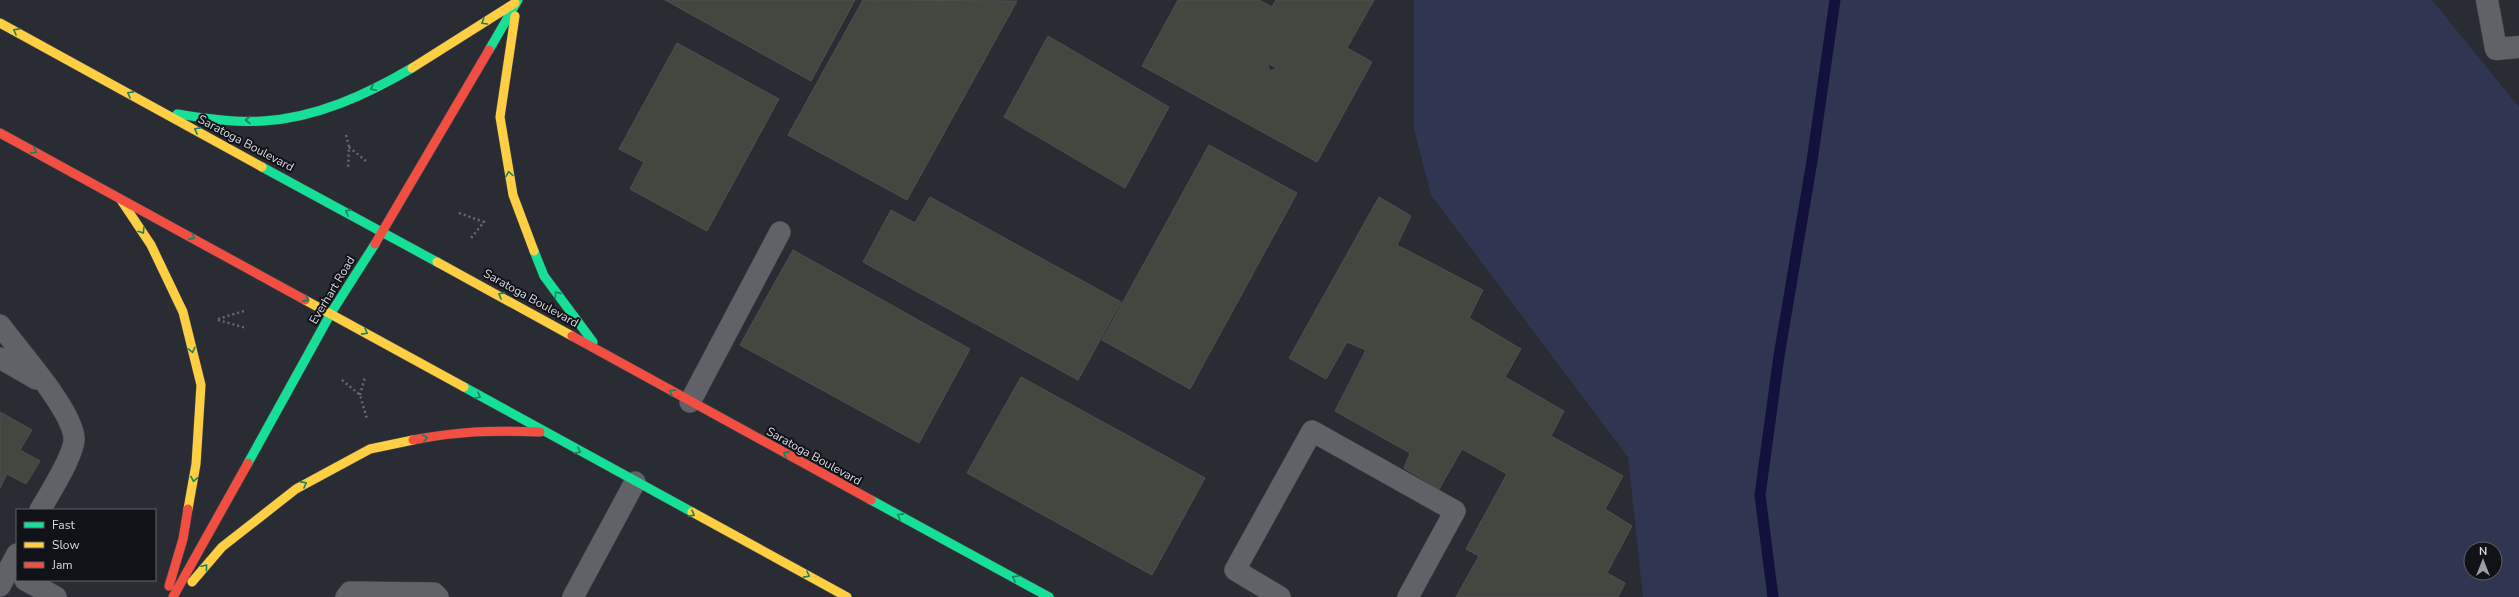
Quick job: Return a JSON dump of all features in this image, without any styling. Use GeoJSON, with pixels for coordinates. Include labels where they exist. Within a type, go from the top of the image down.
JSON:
{"type":"FeatureCollection","features":[{"type":"Feature","properties":{"kind":"main road"},"geometry":{"type":"LineString","coordinates":[[164,112],[220,120],[273,120],[337,106],[396,77],[518,1]]}},
{"type":"Feature","properties":{"kind":"main road"},"geometry":{"type":"LineString","coordinates":[[518,1],[500,118],[513,195],[544,276],[597,348]]}},
{"type":"Feature","properties":{"kind":"main road","name":"Everhart Road"},"geometry":{"type":"LineString","coordinates":[[173,597],[331,313],[383,231],[518,1]]}},
{"type":"Feature","properties":{"kind":"main road","name":"Saratoga Boulevard"},"geometry":{"type":"LineString","coordinates":[[0,23],[597,348],[690,402],[1049,597]]}},
{"type":"Feature","properties":{"kind":"main road"},"geometry":{"type":"LineString","coordinates":[[0,132],[331,313],[544,433],[847,597]]}},
{"type":"Feature","properties":{"kind":"main road"},"geometry":{"type":"LineString","coordinates":[[121,198],[151,245],[183,312],[201,385],[196,464],[183,539],[166,597]]}},
{"type":"Feature","properties":{"kind":"main road"},"geometry":{"type":"LineString","coordinates":[[180,597],[222,547],[296,489],[370,449],[455,432],[496,430],[544,433]]}},
{"type":"Feature","properties":{"kind":"street"},"geometry":{"type":"LineString","coordinates":[[2488,0],[2496,49],[2519,48]]}},
{"type":"Feature","properties":{"kind":"lane"},"geometry":{"type":"LineString","coordinates":[[690,402],[780,232]]}},
{"type":"Feature","properties":{"kind":"lane"},"geometry":{"type":"LineString","coordinates":[[0,325],[68,415],[74,438],[66,463],[41,509]]}},
{"type":"Feature","properties":{"kind":"lane"},"geometry":{"type":"LineString","coordinates":[[0,358],[44,383]]}},
{"type":"Feature","properties":{"kind":"lane"},"geometry":{"type":"LineString","coordinates":[[1280,597],[1235,570],[1312,431],[1455,511],[1408,597]]}},
{"type":"Feature","properties":{"kind":"lane"},"geometry":{"type":"LineString","coordinates":[[573,597],[635,482]]}},
{"type":"Feature","properties":{"kind":"lane"},"geometry":{"type":"LineString","coordinates":[[27,581],[56,597]]}},
{"type":"Feature","properties":{"kind":"lane"},"geometry":{"type":"LineString","coordinates":[[346,597],[350,592],[434,594],[438,597]]}},
{"type":"Feature","properties":{"kind":"path"},"geometry":{"type":"LineString","coordinates":[[345,133],[349,147],[348,169]]}},
{"type":"Feature","properties":{"kind":"path"},"geometry":{"type":"LineString","coordinates":[[349,147],[366,160]]}},
{"type":"Feature","properties":{"kind":"path"},"geometry":{"type":"LineString","coordinates":[[459,213],[484,222],[471,238]]}},
{"type":"Feature","properties":{"kind":"path"},"geometry":{"type":"LineString","coordinates":[[213,323],[218,319],[244,310]]}},
{"type":"Feature","properties":{"kind":"path"},"geometry":{"type":"LineString","coordinates":[[218,319],[246,328]]}},
{"type":"Feature","properties":{"kind":"path"},"geometry":{"type":"LineString","coordinates":[[365,377],[360,395],[368,422]]}},
{"type":"Feature","properties":{"kind":"path"},"geometry":{"type":"LineString","coordinates":[[342,380],[360,395]]}},
{"type":"Feature","properties":{"kind":"shaded area"},"geometry":{"type":"Polygon","coordinates":[[[1414,0],[2432,0],[2519,107],[2519,597],[1643,597],[1628,457],[1431,195],[1414,129],[1414,0]]]}},
{"type":"Feature","properties":{"kind":"building"},"geometry":{"type":"Polygon","coordinates":[[[665,0],[855,0],[811,81],[665,0]]]}},
{"type":"Feature","properties":{"kind":"building"},"geometry":{"type":"Polygon","coordinates":[[[863,0],[1017,1],[907,200],[788,135],[863,0]]]}},
{"type":"Feature","properties":{"kind":"building"},"geometry":{"type":"Polygon","coordinates":[[[1178,0],[1259,0],[1272,7],[1276,0],[1374,0],[1347,48],[1372,62],[1317,162],[1142,66],[1178,0]],[[1267,63],[1270,71],[1277,68],[1267,63]]]}},
{"type":"Feature","properties":{"kind":"building"},"geometry":{"type":"Polygon","coordinates":[[[1048,36],[1169,107],[1125,188],[1004,117],[1048,36]]]}},
{"type":"Feature","properties":{"kind":"building"},"geometry":{"type":"Polygon","coordinates":[[[677,43],[779,99],[707,231],[630,189],[644,162],[619,149],[677,43]]]}},
{"type":"Feature","properties":{"kind":"building"},"geometry":{"type":"Polygon","coordinates":[[[1209,145],[1297,193],[1190,389],[1102,340],[1209,145]]]}},
{"type":"Feature","properties":{"kind":"building"},"geometry":{"type":"Polygon","coordinates":[[[930,197],[1121,302],[1078,380],[863,262],[891,210],[915,223],[930,197]]]}},
{"type":"Feature","properties":{"kind":"building"},"geometry":{"type":"Polygon","coordinates":[[[1379,197],[1411,216],[1397,245],[1483,290],[1469,318],[1521,349],[1505,377],[1564,411],[1551,436],[1623,476],[1605,509],[1632,526],[1607,573],[1625,583],[1618,597],[1456,597],[1479,556],[1466,549],[1507,474],[1462,449],[1439,489],[1404,468],[1410,453],[1335,411],[1366,350],[1347,342],[1326,379],[1289,358],[1379,197]]]}},
{"type":"Feature","properties":{"kind":"building"},"geometry":{"type":"Polygon","coordinates":[[[793,250],[970,349],[919,443],[740,345],[793,250]]]}},
{"type":"Feature","properties":{"kind":"building"},"geometry":{"type":"Polygon","coordinates":[[[1021,377],[1205,478],[1152,575],[967,473],[1021,377]]]}},
{"type":"Feature","properties":{"kind":"building"},"geometry":{"type":"Polygon","coordinates":[[[0,412],[32,430],[20,450],[40,461],[26,484],[7,474],[0,488],[0,412]]]}},
{"type":"Feature","properties":{"kind":"waterway"},"geometry":{"type":"LineString","coordinates":[[1773,597],[1760,495],[1779,356],[1812,161],[1835,0]]}},
{"type":"Feature","properties":{"kind":"traffic: fast"},"geometry":{"type":"LineString","coordinates":[[489,50],[518,0]]}},
{"type":"Feature","properties":{"kind":"traffic: fast"},"geometry":{"type":"LineString","coordinates":[[177,114],[220,120],[241,121],[283,119],[340,104],[359,96],[412,68]]}},
{"type":"Feature","properties":{"kind":"traffic: fast"},"geometry":{"type":"LineString","coordinates":[[262,167],[437,262]]}},
{"type":"Feature","properties":{"kind":"traffic: fast"},"geometry":{"type":"LineString","coordinates":[[248,463],[331,313],[375,244]]}},
{"type":"Feature","properties":{"kind":"traffic: fast"},"geometry":{"type":"LineString","coordinates":[[534,251],[544,276],[593,342]]}},
{"type":"Feature","properties":{"kind":"traffic: fast"},"geometry":{"type":"LineString","coordinates":[[464,387],[692,512]]}},
{"type":"Feature","properties":{"kind":"traffic: fast"},"geometry":{"type":"LineString","coordinates":[[871,500],[1049,597]]}},
{"type":"Feature","properties":{"kind":"traffic: slow"},"geometry":{"type":"LineString","coordinates":[[412,68],[515,3]]}},
{"type":"Feature","properties":{"kind":"traffic: slow"},"geometry":{"type":"LineString","coordinates":[[515,16],[500,117],[513,195],[534,251]]}},
{"type":"Feature","properties":{"kind":"traffic: slow"},"geometry":{"type":"LineString","coordinates":[[0,23],[262,167]]}},
{"type":"Feature","properties":{"kind":"traffic: slow"},"geometry":{"type":"LineString","coordinates":[[121,200],[151,245],[183,312],[201,385],[196,464],[188,509]]}},
{"type":"Feature","properties":{"kind":"traffic: slow"},"geometry":{"type":"LineString","coordinates":[[437,262],[572,336]]}},
{"type":"Feature","properties":{"kind":"traffic: slow"},"geometry":{"type":"LineString","coordinates":[[305,300],[464,387]]}},
{"type":"Feature","properties":{"kind":"traffic: slow"},"geometry":{"type":"LineString","coordinates":[[192,582],[222,547],[296,489],[370,449],[413,440]]}},
{"type":"Feature","properties":{"kind":"traffic: slow"},"geometry":{"type":"LineString","coordinates":[[692,512],[847,597]]}},
{"type":"Feature","properties":{"kind":"traffic: jam"},"geometry":{"type":"LineString","coordinates":[[375,244],[489,50]]}},
{"type":"Feature","properties":{"kind":"traffic: jam"},"geometry":{"type":"LineString","coordinates":[[0,133],[305,300]]}},
{"type":"Feature","properties":{"kind":"traffic: jam"},"geometry":{"type":"LineString","coordinates":[[572,336],[871,500]]}},
{"type":"Feature","properties":{"kind":"traffic: jam"},"geometry":{"type":"LineString","coordinates":[[413,440],[476,432],[540,432]]}},
{"type":"Feature","properties":{"kind":"traffic: jam"},"geometry":{"type":"LineString","coordinates":[[173,597],[248,463]]}},
{"type":"Feature","properties":{"kind":"traffic: jam"},"geometry":{"type":"LineString","coordinates":[[169,586],[183,539],[188,509]]}}]}
